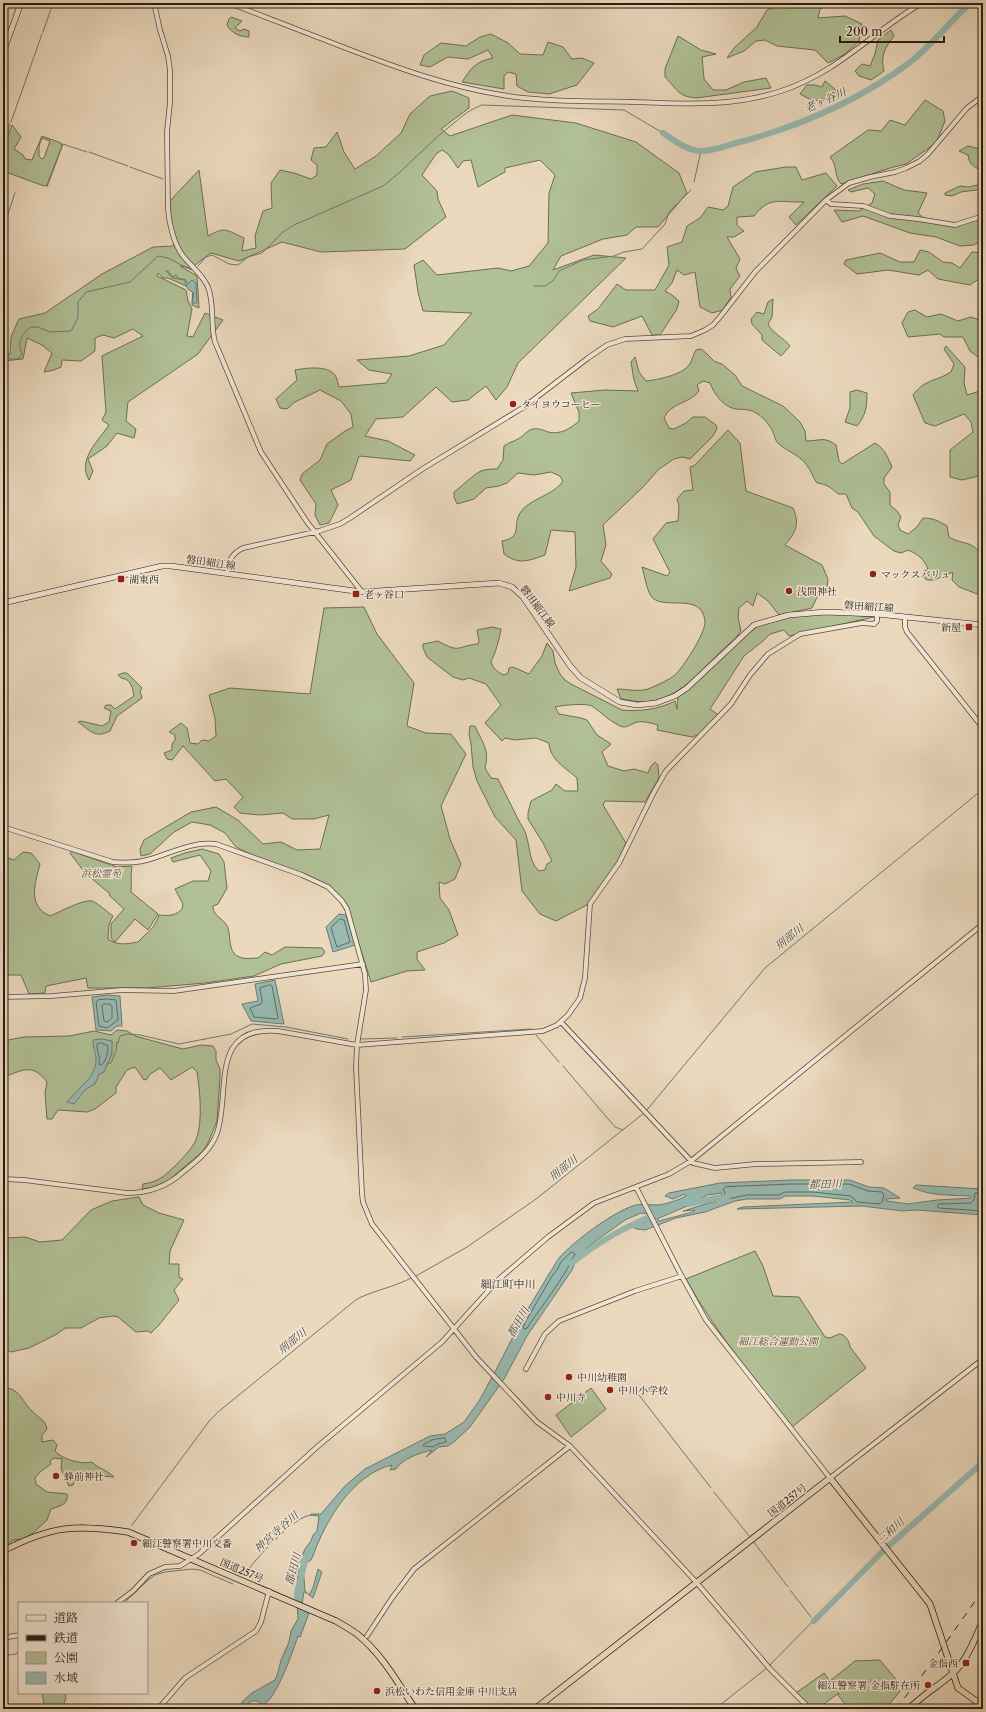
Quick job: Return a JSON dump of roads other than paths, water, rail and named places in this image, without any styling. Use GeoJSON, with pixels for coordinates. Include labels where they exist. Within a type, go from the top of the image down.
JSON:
{"type":"FeatureCollection","features":[{"type":"Feature","properties":{"kind":"highway","name":"国道257号"},"geometry":{"type":"LineString","coordinates":[[535,1709],[697,1584],[830,1478]]}},
{"type":"Feature","properties":{"kind":"highway"},"geometry":{"type":"LineString","coordinates":[[830,1478],[930,1604],[958,1688],[983,1706]]}},
{"type":"Feature","properties":{"kind":"highway","name":"国道257号"},"geometry":{"type":"LineString","coordinates":[[3,1551],[41,1533],[61,1529],[96,1527],[128,1532],[269,1591],[321,1614],[352,1631],[369,1645],[384,1663],[415,1709]]}},
{"type":"Feature","properties":{"kind":"highway"},"geometry":{"type":"LineString","coordinates":[[909,1709],[954,1673],[968,1654],[983,1621]]}},
{"type":"Feature","properties":{"kind":"main road"},"geometry":{"type":"LineString","coordinates":[[3,54],[21,3]]}},
{"type":"Feature","properties":{"kind":"main road","name":"磐田細江線"},"geometry":{"type":"LineString","coordinates":[[3,603],[162,566],[227,573],[362,592],[499,583],[512,587],[522,597],[571,668],[582,678],[620,702],[637,705],[656,703],[675,696],[754,625],[789,615],[825,612],[877,614],[983,625]]}},
{"type":"Feature","properties":{"kind":"street"},"geometry":{"type":"LineString","coordinates":[[154,3],[170,65],[170,102],[167,136],[168,209],[172,229],[180,251],[199,272],[208,288],[212,302],[212,324],[215,342],[256,443],[265,460],[314,532],[362,592]]}},
{"type":"Feature","properties":{"kind":"street"},"geometry":{"type":"LineString","coordinates":[[228,3],[403,70],[459,86],[523,98],[682,104],[719,104],[749,99],[781,91],[805,82],[833,67],[854,53],[897,18],[922,3]]}},
{"type":"Feature","properties":{"kind":"street"},"geometry":{"type":"LineString","coordinates":[[227,573],[229,562],[235,552],[258,544],[327,529],[350,518],[424,468],[524,407],[607,345],[626,339],[691,336],[713,325],[755,272],[826,200],[849,183],[895,172],[920,161],[928,154],[967,108],[983,96]]}},
{"type":"Feature","properties":{"kind":"street"},"geometry":{"type":"LineString","coordinates":[[826,200],[831,204],[863,206],[890,216],[950,225],[955,225],[983,216]]}},
{"type":"Feature","properties":{"kind":"street"},"geometry":{"type":"LineString","coordinates":[[3,1179],[24,1180],[127,1193],[144,1192],[157,1189],[179,1176],[205,1153],[212,1143],[220,1122],[225,1071],[228,1058],[234,1047],[251,1033],[269,1030],[357,1045],[532,1032],[551,1028],[561,1022],[575,1005],[582,993],[585,978],[590,904],[619,863],[666,771],[731,704],[750,675],[768,654],[800,634],[862,623],[874,624],[877,621],[877,614]]}},
{"type":"Feature","properties":{"kind":"street"},"geometry":{"type":"LineString","coordinates":[[905,617],[905,627],[907,632],[983,728]]}},
{"type":"Feature","properties":{"kind":"street"},"geometry":{"type":"LineString","coordinates":[[3,827],[113,862],[124,863],[145,861],[191,846],[208,843],[231,849],[302,875],[328,887],[342,901],[352,922],[363,964],[366,990],[357,1045],[356,1075],[363,1202],[372,1224],[476,1357],[537,1422],[570,1446],[697,1584],[769,1667],[810,1709]]}},
{"type":"Feature","properties":{"kind":"street"},"geometry":{"type":"LineString","coordinates":[[118,1602],[133,1591],[149,1574],[165,1567],[180,1566],[193,1559],[317,1446],[434,1349],[499,1279],[548,1237],[594,1203],[669,1174],[691,1161],[983,924]]}},
{"type":"Feature","properties":{"kind":"street"},"geometry":{"type":"LineString","coordinates":[[3,997],[52,996],[122,990],[174,991],[363,964]]}},
{"type":"Feature","properties":{"kind":"street"},"geometry":{"type":"LineString","coordinates":[[561,1022],[691,1161],[715,1168],[756,1164],[861,1162]]}},
{"type":"Feature","properties":{"kind":"street"},"geometry":{"type":"LineString","coordinates":[[636,1187],[682,1276],[710,1326],[830,1478],[983,1359]]}},
{"type":"Feature","properties":{"kind":"street"},"geometry":{"type":"LineString","coordinates":[[526,1369],[545,1334],[559,1321],[628,1293],[682,1276]]}},
{"type":"Feature","properties":{"kind":"street"},"geometry":{"type":"LineString","coordinates":[[368,1636],[410,1572],[570,1446]]}},
{"type":"Feature","properties":{"kind":"street"},"geometry":{"type":"LineString","coordinates":[[158,1709],[185,1678],[256,1631],[261,1622],[269,1591]]}},
{"type":"Feature","properties":{"kind":"street"},"geometry":{"type":"LineString","coordinates":[[3,1638],[18,1635]]}},
{"type":"Feature","properties":{"kind":"water"},"geometry":{"type":"Polygon","coordinates":[[[176,275],[179,279],[185,279],[188,284],[192,280],[196,283],[197,303],[192,303],[194,293],[188,289],[184,280],[173,278],[172,277],[176,275]]]}},
{"type":"Feature","properties":{"kind":"water"},"geometry":{"type":"Polygon","coordinates":[[[339,914],[346,915],[355,945],[333,952],[326,927],[339,914]]]}},
{"type":"Feature","properties":{"kind":"water"},"geometry":{"type":"Polygon","coordinates":[[[275,980],[284,1024],[251,1021],[242,1004],[258,1001],[255,984],[275,980]]]}},
{"type":"Feature","properties":{"kind":"water"},"geometry":{"type":"Polygon","coordinates":[[[107,995],[120,996],[122,1026],[117,1026],[111,1031],[96,1030],[92,997],[107,995]]]}},
{"type":"Feature","properties":{"kind":"water"},"geometry":{"type":"Polygon","coordinates":[[[102,1039],[112,1041],[112,1054],[104,1072],[99,1074],[95,1084],[86,1089],[74,1104],[67,1102],[90,1077],[96,1059],[93,1040],[102,1039]]]}},
{"type":"Feature","properties":{"kind":"water"},"geometry":{"type":"Polygon","coordinates":[[[791,1180],[850,1180],[869,1187],[884,1188],[900,1198],[886,1199],[887,1201],[908,1204],[937,1200],[971,1198],[970,1196],[941,1195],[920,1191],[913,1188],[916,1185],[983,1189],[983,1215],[916,1210],[903,1211],[862,1206],[737,1209],[743,1207],[853,1202],[850,1200],[813,1196],[785,1196],[780,1199],[747,1199],[735,1201],[705,1212],[676,1218],[645,1230],[636,1229],[632,1226],[645,1222],[656,1215],[641,1213],[625,1220],[578,1256],[572,1270],[527,1336],[504,1379],[470,1427],[448,1446],[439,1447],[426,1457],[432,1450],[417,1454],[407,1459],[396,1469],[390,1470],[392,1465],[378,1470],[365,1478],[342,1501],[325,1528],[311,1560],[303,1565],[305,1591],[307,1593],[304,1592],[302,1604],[309,1613],[300,1637],[298,1636],[284,1674],[274,1693],[263,1705],[257,1701],[251,1701],[245,1709],[237,1709],[252,1693],[275,1680],[281,1660],[289,1642],[291,1631],[298,1619],[298,1565],[305,1549],[317,1531],[319,1516],[311,1514],[321,1514],[345,1486],[365,1469],[430,1436],[445,1434],[464,1422],[479,1401],[522,1319],[558,1260],[565,1251],[583,1236],[615,1214],[636,1205],[658,1205],[686,1196],[685,1194],[673,1199],[665,1196],[669,1193],[720,1183],[791,1180]],[[722,1193],[707,1195],[694,1203],[657,1219],[659,1221],[693,1212],[695,1210],[683,1211],[719,1200],[722,1193]]]}},
{"type":"Feature","properties":{"kind":"water"},"geometry":{"type":"Polygon","coordinates":[[[318,1569],[322,1572],[313,1598],[309,1595],[313,1588],[318,1569]]]}},
{"type":"Feature","properties":{"kind":"waterway"},"geometry":{"type":"LineString","coordinates":[[43,32],[53,3]]}},
{"type":"Feature","properties":{"kind":"waterway","name":"老ヶ谷川"},"geometry":{"type":"LineString","coordinates":[[663,133],[686,147],[696,151],[705,151],[759,137],[805,121],[848,101],[889,77],[909,63],[970,3]]}},
{"type":"Feature","properties":{"kind":"waterway"},"geometry":{"type":"LineString","coordinates":[[11,122],[42,34]]}},
{"type":"Feature","properties":{"kind":"waterway"},"geometry":{"type":"LineString","coordinates":[[198,266],[206,257],[212,255],[229,264],[238,265],[248,257],[262,253],[283,232],[294,225],[383,186],[461,117],[482,105],[624,110],[663,133]]}},
{"type":"Feature","properties":{"kind":"waterway"},"geometry":{"type":"LineString","coordinates":[[3,144],[10,124]]}},
{"type":"Feature","properties":{"kind":"waterway"},"geometry":{"type":"LineString","coordinates":[[47,187],[63,144],[71,147]]}},
{"type":"Feature","properties":{"kind":"waterway"},"geometry":{"type":"LineString","coordinates":[[72,147],[87,152]]}},
{"type":"Feature","properties":{"kind":"waterway"},"geometry":{"type":"LineString","coordinates":[[694,182],[701,151]]}},
{"type":"Feature","properties":{"kind":"waterway"},"geometry":{"type":"LineString","coordinates":[[89,152],[128,166]]}},
{"type":"Feature","properties":{"kind":"waterway"},"geometry":{"type":"LineString","coordinates":[[130,167],[163,179]]}},
{"type":"Feature","properties":{"kind":"waterway"},"geometry":{"type":"LineString","coordinates":[[534,286],[545,286],[553,281],[559,271],[583,260],[614,256],[624,252],[642,249],[665,224],[669,212],[691,190]]}},
{"type":"Feature","properties":{"kind":"waterway"},"geometry":{"type":"LineString","coordinates":[[7,217],[15,193]]}},
{"type":"Feature","properties":{"kind":"waterway"},"geometry":{"type":"LineString","coordinates":[[3,359],[17,359],[21,356],[20,342],[22,336],[31,327],[38,327],[50,332],[71,331],[78,318],[78,302],[86,292],[130,282],[158,256],[168,258],[192,270]]}},
{"type":"Feature","properties":{"kind":"waterway","name":"刑部川"},"geometry":{"type":"LineString","coordinates":[[646,1111],[765,968],[983,789]]}},
{"type":"Feature","properties":{"kind":"waterway"},"geometry":{"type":"LineString","coordinates":[[107,1064],[111,1063],[120,1036],[127,1034],[140,1035],[179,1044],[231,1034],[252,1024],[286,1027],[348,1039]]}},
{"type":"Feature","properties":{"kind":"waterway"},"geometry":{"type":"LineString","coordinates":[[402,1037],[531,1029]]}},
{"type":"Feature","properties":{"kind":"waterway"},"geometry":{"type":"LineString","coordinates":[[536,1035],[559,1062]]}},
{"type":"Feature","properties":{"kind":"waterway"},"geometry":{"type":"LineString","coordinates":[[361,1039],[397,1038]]}},
{"type":"Feature","properties":{"kind":"waterway"},"geometry":{"type":"LineString","coordinates":[[563,1066],[615,1127],[623,1130]]}},
{"type":"Feature","properties":{"kind":"waterway","name":"刑部川"},"geometry":{"type":"LineString","coordinates":[[416,1276],[467,1247],[536,1199],[644,1113]]}},
{"type":"Feature","properties":{"kind":"waterway","name":"都田川"},"geometry":{"type":"LineString","coordinates":[[689,1204],[727,1197]]}},
{"type":"Feature","properties":{"kind":"waterway","name":"都田川"},"geometry":{"type":"LineString","coordinates":[[571,1264],[614,1234],[661,1212]]}},
{"type":"Feature","properties":{"kind":"waterway","name":"刑部川"},"geometry":{"type":"LineString","coordinates":[[132,1525],[210,1420],[218,1412],[357,1299],[413,1277]]}},
{"type":"Feature","properties":{"kind":"waterway"},"geometry":{"type":"LineString","coordinates":[[639,1395],[711,1488]]}},
{"type":"Feature","properties":{"kind":"waterway","name":"三和川"},"geometry":{"type":"LineString","coordinates":[[814,1621],[884,1550],[983,1462]]}},
{"type":"Feature","properties":{"kind":"waterway"},"geometry":{"type":"LineString","coordinates":[[714,1492],[750,1537]]}},
{"type":"Feature","properties":{"kind":"waterway","name":"神宮寺谷川"},"geometry":{"type":"LineString","coordinates":[[244,1575],[275,1539],[296,1522],[312,1515]]}},
{"type":"Feature","properties":{"kind":"waterway"},"geometry":{"type":"LineString","coordinates":[[753,1541],[788,1587]]}},
{"type":"Feature","properties":{"kind":"waterway","name":"都田川"},"geometry":{"type":"LineString","coordinates":[[298,1605],[297,1593],[306,1557]]}},
{"type":"Feature","properties":{"kind":"waterway","name":"神宮寺谷川"},"geometry":{"type":"LineString","coordinates":[[125,1602],[155,1575],[165,1572],[192,1569],[200,1570],[233,1584]]}},
{"type":"Feature","properties":{"kind":"waterway"},"geometry":{"type":"LineString","coordinates":[[790,1590],[811,1617]]}},
{"type":"Feature","properties":{"kind":"waterway"},"geometry":{"type":"LineString","coordinates":[[770,1665],[814,1620]]}},
{"type":"Feature","properties":{"kind":"waterway","name":"神宮寺谷川"},"geometry":{"type":"LineString","coordinates":[[3,1656],[16,1654],[18,1651]]}},
{"type":"Feature","properties":{"kind":"waterway"},"geometry":{"type":"LineString","coordinates":[[715,1709],[768,1667]]}},
{"type":"Feature","properties":{"kind":"railway"},"geometry":{"type":"LineString","coordinates":[[896,1709],[930,1665],[983,1590]]}},
{"type":"Feature","properties":{"kind":"place","name":"タイヨウコーヒー"},"geometry":{"type":"Point","coordinates":[513,404]}},
{"type":"Feature","properties":{"kind":"place","name":"マックスバリュ"},"geometry":{"type":"Point","coordinates":[873,574]}},
{"type":"Feature","properties":{"kind":"place","name":"湖東西"},"geometry":{"type":"Point","coordinates":[121,579]}},
{"type":"Feature","properties":{"kind":"place","name":"浅間神社"},"geometry":{"type":"Point","coordinates":[789,591]}},
{"type":"Feature","properties":{"kind":"place","name":"老ヶ谷口"},"geometry":{"type":"Point","coordinates":[356,594]}},
{"type":"Feature","properties":{"kind":"place","name":"新屋"},"geometry":{"type":"Point","coordinates":[969,627]}},
{"type":"Feature","properties":{"kind":"place","name":"中川幼稚園"},"geometry":{"type":"Point","coordinates":[569,1377]}},
{"type":"Feature","properties":{"kind":"place","name":"中川小学校"},"geometry":{"type":"Point","coordinates":[610,1390]}},
{"type":"Feature","properties":{"kind":"place","name":"中川寺"},"geometry":{"type":"Point","coordinates":[548,1397]}},
{"type":"Feature","properties":{"kind":"place","name":"蜂前神社"},"geometry":{"type":"Point","coordinates":[56,1476]}},
{"type":"Feature","properties":{"kind":"place","name":"細江警察署中川交番"},"geometry":{"type":"Point","coordinates":[134,1543]}},
{"type":"Feature","properties":{"kind":"place","name":"金指西"},"geometry":{"type":"Point","coordinates":[966,1663]}},
{"type":"Feature","properties":{"kind":"place","name":"細江警察署 金指駐在所"},"geometry":{"type":"Point","coordinates":[928,1685]}},
{"type":"Feature","properties":{"kind":"place","name":"浜松いわた信用金庫 中川支店"},"geometry":{"type":"Point","coordinates":[377,1691]}},
{"type":"Feature","properties":{"kind":"district","name":"細江町中川"},"geometry":{"type":"Point","coordinates":[508,1284]}},
{"type":"Feature","properties":{"kind":"park label","name":"浜松霊苑"},"geometry":{"type":"Point","coordinates":[101,873]}},
{"type":"Feature","properties":{"kind":"park label","name":"細江総合運動公園"},"geometry":{"type":"Point","coordinates":[778,1341]}}]}
